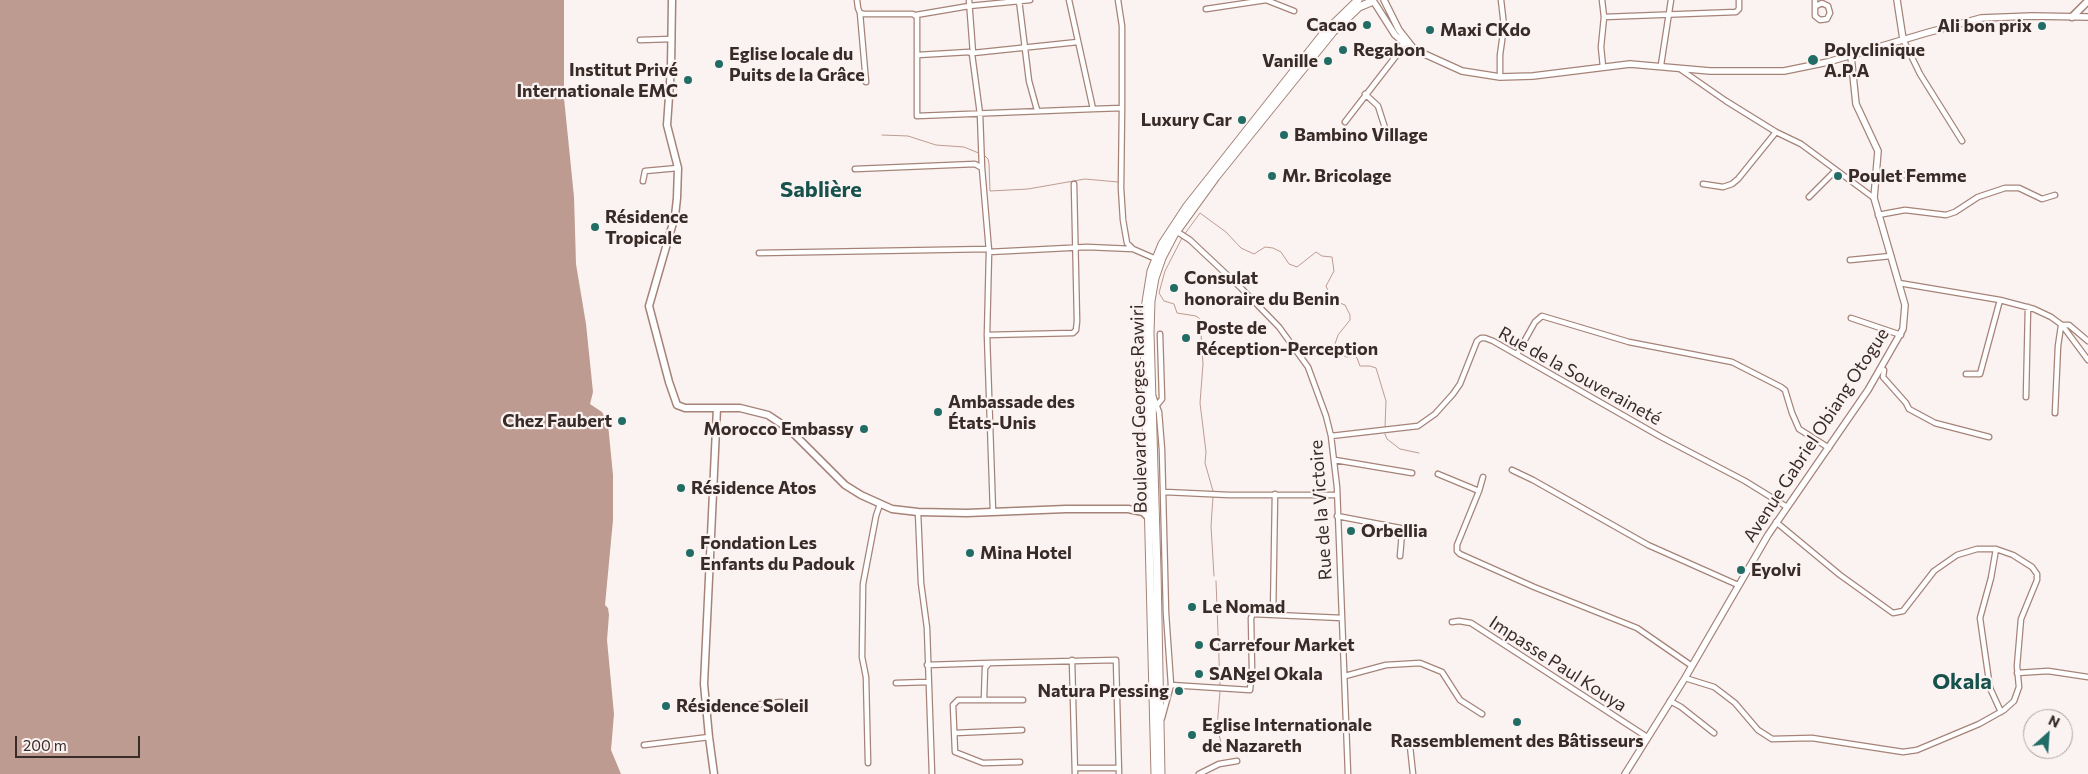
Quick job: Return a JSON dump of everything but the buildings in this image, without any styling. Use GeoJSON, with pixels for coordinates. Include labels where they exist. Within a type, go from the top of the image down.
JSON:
{"type":"FeatureCollection","features":[{"type":"Feature","properties":{"kind":"main road"},"geometry":{"type":"LineString","coordinates":[[672,0],[668,126],[678,168],[676,212],[649,299],[649,312],[677,405],[685,408],[747,409],[775,418],[789,429],[840,481],[861,495],[897,510],[918,512],[993,512],[1136,509],[1145,506],[1149,499]]}},
{"type":"Feature","properties":{"kind":"main road","name":"Boulevard Georges Rawiri"},"geometry":{"type":"LineString","coordinates":[[1155,774],[1144,318],[1147,289],[1156,259],[1177,219],[1327,30],[1358,0]]}},
{"type":"Feature","properties":{"kind":"main road","name":"Boulevard Georges Rawiri"},"geometry":{"type":"LineString","coordinates":[[1161,774],[1150,320],[1152,292],[1162,258],[1181,234],[1216,176],[1328,38],[1356,10],[1373,1]]}},
{"type":"Feature","properties":{"kind":"main road"},"geometry":{"type":"LineString","coordinates":[[2072,17],[2088,1]]}},
{"type":"Feature","properties":{"kind":"main road"},"geometry":{"type":"LineString","coordinates":[[714,774],[706,710],[705,648],[717,408]]}},
{"type":"Feature","properties":{"kind":"main road"},"geometry":{"type":"LineString","coordinates":[[1136,509],[1145,512],[1150,519]]}},
{"type":"Feature","properties":{"kind":"street"},"geometry":{"type":"LineString","coordinates":[[857,0],[860,13],[866,82]]}},
{"type":"Feature","properties":{"kind":"street"},"geometry":{"type":"LineString","coordinates":[[969,0],[980,114],[982,168],[989,251],[987,335],[993,512]]}},
{"type":"Feature","properties":{"kind":"street"},"geometry":{"type":"LineString","coordinates":[[1020,0],[1029,81],[1037,110]]}},
{"type":"Feature","properties":{"kind":"street"},"geometry":{"type":"LineString","coordinates":[[860,13],[916,15],[970,6],[1030,0]]}},
{"type":"Feature","properties":{"kind":"street"},"geometry":{"type":"LineString","coordinates":[[1069,0],[1086,70],[1093,109]]}},
{"type":"Feature","properties":{"kind":"street"},"geometry":{"type":"LineString","coordinates":[[1118,0],[1122,26],[1122,202],[1126,237],[1133,249]]}},
{"type":"Feature","properties":{"kind":"street"},"geometry":{"type":"LineString","coordinates":[[1221,0],[1222,6]]}},
{"type":"Feature","properties":{"kind":"street"},"geometry":{"type":"LineString","coordinates":[[1206,9],[1266,0],[1294,11]]}},
{"type":"Feature","properties":{"kind":"street"},"geometry":{"type":"LineString","coordinates":[[1384,0],[1399,30],[1416,50]]}},
{"type":"Feature","properties":{"kind":"street"},"geometry":{"type":"LineString","coordinates":[[1500,77],[1500,55],[1504,26],[1501,0]]}},
{"type":"Feature","properties":{"kind":"street"},"geometry":{"type":"LineString","coordinates":[[1602,0],[1604,17],[1601,47],[1603,67]]}},
{"type":"Feature","properties":{"kind":"street"},"geometry":{"type":"LineString","coordinates":[[1661,65],[1671,0]]}},
{"type":"Feature","properties":{"kind":"street"},"geometry":{"type":"LineString","coordinates":[[1604,17],[1736,12],[1739,8],[1739,0]]}},
{"type":"Feature","properties":{"kind":"street"},"geometry":{"type":"LineString","coordinates":[[1815,0],[1816,6]]}},
{"type":"Feature","properties":{"kind":"street"},"geometry":{"type":"LineString","coordinates":[[1897,0],[1903,39],[1920,74],[1962,141]]}},
{"type":"Feature","properties":{"kind":"street"},"geometry":{"type":"LineString","coordinates":[[1373,1],[1403,43],[1462,71],[1500,77],[1533,76],[1630,64],[1723,71],[1784,71],[1851,56],[1903,39],[1989,17],[2088,17]]}},
{"type":"Feature","properties":{"kind":"street"},"geometry":{"type":"LineString","coordinates":[[916,15],[918,55],[917,116],[1122,108]]}},
{"type":"Feature","properties":{"kind":"street"},"geometry":{"type":"LineString","coordinates":[[640,40],[672,39]]}},
{"type":"Feature","properties":{"kind":"street"},"geometry":{"type":"LineString","coordinates":[[918,55],[969,52],[973,54],[1078,42]]}},
{"type":"Feature","properties":{"kind":"street"},"geometry":{"type":"LineString","coordinates":[[1345,122],[1396,56],[1403,43]]}},
{"type":"Feature","properties":{"kind":"street","name":"Avenue Gabriel Obiang Otogue"},"geometry":{"type":"LineString","coordinates":[[1625,774],[1685,678],[1776,522],[1829,448],[1901,335],[1905,305],[1874,198],[1878,151],[1856,104],[1851,56]]}},
{"type":"Feature","properties":{"kind":"street"},"geometry":{"type":"LineString","coordinates":[[1679,68],[1726,101],[1776,132],[1801,144],[1874,198]]}},
{"type":"Feature","properties":{"kind":"street"},"geometry":{"type":"LineString","coordinates":[[1365,94],[1378,106],[1386,130]]}},
{"type":"Feature","properties":{"kind":"street"},"geometry":{"type":"LineString","coordinates":[[1703,184],[1723,187],[1732,184],[1776,132]]}},
{"type":"Feature","properties":{"kind":"street"},"geometry":{"type":"LineString","coordinates":[[855,169],[975,164],[982,168]]}},
{"type":"Feature","properties":{"kind":"street"},"geometry":{"type":"LineString","coordinates":[[643,181],[645,171],[678,168]]}},
{"type":"Feature","properties":{"kind":"street"},"geometry":{"type":"LineString","coordinates":[[1809,197],[1836,170]]}},
{"type":"Feature","properties":{"kind":"street"},"geometry":{"type":"LineString","coordinates":[[1876,181],[1905,175]]}},
{"type":"Feature","properties":{"kind":"street"},"geometry":{"type":"LineString","coordinates":[[987,335],[1073,333],[1076,330],[1078,321],[1074,184]]}},
{"type":"Feature","properties":{"kind":"street"},"geometry":{"type":"LineString","coordinates":[[1878,215],[1905,210],[1946,215],[1955,212],[1978,197],[2005,188],[2019,188],[2042,199],[2055,195]]}},
{"type":"Feature","properties":{"kind":"street","name":"Rue de la Victoire"},"geometry":{"type":"LineString","coordinates":[[1181,234],[1260,306],[1295,349],[1310,373],[1331,436],[1337,494],[1348,774]]}},
{"type":"Feature","properties":{"kind":"street"},"geometry":{"type":"LineString","coordinates":[[760,253],[989,251],[1075,247],[1133,249],[1156,259]]}},
{"type":"Feature","properties":{"kind":"street"},"geometry":{"type":"LineString","coordinates":[[1850,260],[1891,256]]}},
{"type":"Feature","properties":{"kind":"street"},"geometry":{"type":"LineString","coordinates":[[1899,283],[2000,300],[2028,307],[2051,317],[2062,325],[2065,332],[2088,360]]}},
{"type":"Feature","properties":{"kind":"street"},"geometry":{"type":"LineString","coordinates":[[1966,374],[1980,374],[2000,300]]}},
{"type":"Feature","properties":{"kind":"street"},"geometry":{"type":"LineString","coordinates":[[2026,397],[2028,307]]}},
{"type":"Feature","properties":{"kind":"street"},"geometry":{"type":"LineString","coordinates":[[1517,354],[1535,322],[1542,316],[1630,342],[1732,362],[1785,390],[1792,414],[1799,429],[1829,448]]}},
{"type":"Feature","properties":{"kind":"street"},"geometry":{"type":"LineString","coordinates":[[1851,318],[1901,335]]}},
{"type":"Feature","properties":{"kind":"street"},"geometry":{"type":"LineString","coordinates":[[2062,325],[2069,325],[2088,341]]}},
{"type":"Feature","properties":{"kind":"street"},"geometry":{"type":"LineString","coordinates":[[2055,413],[2058,355],[2062,325]]}},
{"type":"Feature","properties":{"kind":"street"},"geometry":{"type":"LineString","coordinates":[[1157,406],[1162,399],[1160,334]]}},
{"type":"Feature","properties":{"kind":"street","name":"Rue de la Souveraineté"},"geometry":{"type":"LineString","coordinates":[[1331,436],[1418,426],[1435,414],[1453,394],[1460,384],[1473,349],[1480,338],[1493,341],[1517,354],[1661,438],[1745,481],[1787,507]]}},
{"type":"Feature","properties":{"kind":"street"},"geometry":{"type":"LineString","coordinates":[[1881,368],[1884,370],[1883,377],[1909,409],[1935,423],[1990,437]]}},
{"type":"Feature","properties":{"kind":"street"},"geometry":{"type":"LineString","coordinates":[[1152,395],[1157,406],[1161,432],[1165,492],[1166,613],[1171,685],[1159,726]]}},
{"type":"Feature","properties":{"kind":"street"},"geometry":{"type":"LineString","coordinates":[[1334,460],[1412,474]]}},
{"type":"Feature","properties":{"kind":"street"},"geometry":{"type":"LineString","coordinates":[[1512,470],[1648,545],[1738,585]]}},
{"type":"Feature","properties":{"kind":"street"},"geometry":{"type":"LineString","coordinates":[[1438,474],[1479,491]]}},
{"type":"Feature","properties":{"kind":"street"},"geometry":{"type":"LineString","coordinates":[[1483,477],[1457,544],[1457,552],[1534,587],[1636,628],[1692,666]]}},
{"type":"Feature","properties":{"kind":"street"},"geometry":{"type":"LineString","coordinates":[[1165,492],[1230,495],[1337,494]]}},
{"type":"Feature","properties":{"kind":"street"},"geometry":{"type":"LineString","coordinates":[[1273,615],[1275,494]]}},
{"type":"Feature","properties":{"kind":"street"},"geometry":{"type":"LineString","coordinates":[[868,763],[866,677],[862,657],[863,584],[880,504]]}},
{"type":"Feature","properties":{"kind":"street"},"geometry":{"type":"LineString","coordinates":[[918,512],[921,583],[926,628],[932,774]]}},
{"type":"Feature","properties":{"kind":"street"},"geometry":{"type":"LineString","coordinates":[[1337,516],[1400,528],[1402,532],[1400,556]]}},
{"type":"Feature","properties":{"kind":"street"},"geometry":{"type":"LineString","coordinates":[[1685,678],[1714,687],[1735,702],[1758,730],[1772,739],[1812,738],[1891,750],[1911,751],[1979,724],[2010,706],[2018,694],[2017,673],[2021,619],[2037,580],[2037,574],[2020,559],[1996,549],[1977,549],[1949,559],[1934,571],[1903,611],[1893,613],[1840,575],[1776,522]]}},
{"type":"Feature","properties":{"kind":"street"},"geometry":{"type":"LineString","coordinates":[[1996,549],[1991,578],[1980,618],[1988,682],[2001,712]]}},
{"type":"Feature","properties":{"kind":"street"},"geometry":{"type":"LineString","coordinates":[[1171,685],[1250,690],[1251,616],[1256,614],[1342,618]]}},
{"type":"Feature","properties":{"kind":"street","name":"Impasse Paul Kouya"},"geometry":{"type":"LineString","coordinates":[[1452,622],[1470,623],[1647,737]]}},
{"type":"Feature","properties":{"kind":"street"},"geometry":{"type":"LineString","coordinates":[[927,665],[1072,660],[1116,660],[1118,771],[1075,771],[1072,660]]}},
{"type":"Feature","properties":{"kind":"street"},"geometry":{"type":"LineString","coordinates":[[984,699],[984,671],[988,663]]}},
{"type":"Feature","properties":{"kind":"street"},"geometry":{"type":"LineString","coordinates":[[1345,676],[1386,665],[1420,663],[1442,672],[1460,700],[1482,714]]}},
{"type":"Feature","properties":{"kind":"street"},"geometry":{"type":"LineString","coordinates":[[2017,673],[2048,671],[2088,678]]}},
{"type":"Feature","properties":{"kind":"street"},"geometry":{"type":"LineString","coordinates":[[896,684],[927,682]]}},
{"type":"Feature","properties":{"kind":"street"},"geometry":{"type":"LineString","coordinates":[[1020,762],[983,763],[964,757],[954,751],[954,703],[958,700],[1022,700]]}},
{"type":"Feature","properties":{"kind":"street"},"geometry":{"type":"LineString","coordinates":[[1670,701],[1714,733]]}},
{"type":"Feature","properties":{"kind":"street"},"geometry":{"type":"LineString","coordinates":[[706,710],[781,702]]}},
{"type":"Feature","properties":{"kind":"street"},"geometry":{"type":"LineString","coordinates":[[955,733],[1022,730]]}},
{"type":"Feature","properties":{"kind":"street"},"geometry":{"type":"LineString","coordinates":[[644,745],[709,737]]}},
{"type":"Feature","properties":{"kind":"street"},"geometry":{"type":"LineString","coordinates":[[1410,746],[1413,774]]}},
{"type":"Feature","properties":{"kind":"street"},"geometry":{"type":"LineString","coordinates":[[1199,774],[1219,764],[1237,761]]}},
{"type":"Feature","properties":{"kind":"shaded area"},"geometry":{"type":"Polygon","coordinates":[[[0,0],[564,0],[564,98],[574,197],[576,264],[586,324],[593,392],[590,404],[602,412],[608,424],[613,475],[613,520],[605,605],[608,608],[609,615],[607,640],[614,714],[611,750],[621,774],[0,774],[0,0]]]}},
{"type":"Feature","properties":{"kind":"waterway"},"geometry":{"type":"LineString","coordinates":[[882,135],[908,136],[936,145],[964,147],[981,154]]}},
{"type":"Feature","properties":{"kind":"waterway"},"geometry":{"type":"LineString","coordinates":[[984,155],[988,159],[989,164],[990,191],[1028,189],[1085,179],[1118,182]]}},
{"type":"Feature","properties":{"kind":"waterway"},"geometry":{"type":"LineString","coordinates":[[1184,235],[1200,213],[1226,232],[1241,248],[1254,254],[1265,247],[1273,248],[1281,252],[1289,264],[1297,267],[1316,252],[1322,256],[1332,257],[1334,271],[1326,286],[1332,300],[1345,305],[1350,315],[1350,320],[1338,335],[1335,344],[1341,354],[1346,357],[1355,356],[1360,366],[1376,368],[1386,401],[1385,427]]}},
{"type":"Feature","properties":{"kind":"waterway"},"geometry":{"type":"LineString","coordinates":[[1182,238],[1165,271],[1159,293],[1164,301],[1174,304],[1177,313],[1196,316],[1200,319],[1203,364],[1200,403],[1206,452],[1205,463],[1213,491]]}},
{"type":"Feature","properties":{"kind":"waterway"},"geometry":{"type":"LineString","coordinates":[[1385,434],[1387,439],[1400,449],[1419,453]]}},
{"type":"Feature","properties":{"kind":"waterway"},"geometry":{"type":"LineString","coordinates":[[1213,497],[1211,526],[1214,576]]}},
{"type":"Feature","properties":{"kind":"waterway"},"geometry":{"type":"LineString","coordinates":[[1216,581],[1220,685]]}},
{"type":"Feature","properties":{"kind":"waterway"},"geometry":{"type":"LineString","coordinates":[[1220,691],[1217,728],[1221,742]]}},
{"type":"Feature","properties":{"kind":"place","name":"Cacao"},"geometry":{"type":"Point","coordinates":[1367,25]}},
{"type":"Feature","properties":{"kind":"place","name":"Ali bon prix"},"geometry":{"type":"Point","coordinates":[2042,26]}},
{"type":"Feature","properties":{"kind":"place","name":"Maxi CKdo"},"geometry":{"type":"Point","coordinates":[1430,30]}},
{"type":"Feature","properties":{"kind":"place","name":"Regabon"},"geometry":{"type":"Point","coordinates":[1343,50]}},
{"type":"Feature","properties":{"kind":"place","name":"Polyclinique A.P.A"},"geometry":{"type":"Point","coordinates":[1813,60]}},
{"type":"Feature","properties":{"kind":"place","name":"Vanille"},"geometry":{"type":"Point","coordinates":[1328,61]}},
{"type":"Feature","properties":{"kind":"place","name":"Eglise locale du Puits de la Grâce"},"geometry":{"type":"Point","coordinates":[719,64]}},
{"type":"Feature","properties":{"kind":"place","name":"Institut Privé Internationale EMC"},"geometry":{"type":"Point","coordinates":[688,80]}},
{"type":"Feature","properties":{"kind":"place","name":"Luxury Car"},"geometry":{"type":"Point","coordinates":[1242,120]}},
{"type":"Feature","properties":{"kind":"place","name":"Bambino Village"},"geometry":{"type":"Point","coordinates":[1284,135]}},
{"type":"Feature","properties":{"kind":"place","name":"Mr. Bricolage"},"geometry":{"type":"Point","coordinates":[1272,176]}},
{"type":"Feature","properties":{"kind":"place","name":"Poulet Femme"},"geometry":{"type":"Point","coordinates":[1838,176]}},
{"type":"Feature","properties":{"kind":"place","name":"Résidence Tropicale"},"geometry":{"type":"Point","coordinates":[595,227]}},
{"type":"Feature","properties":{"kind":"place","name":"Consulat honoraire du Benin"},"geometry":{"type":"Point","coordinates":[1174,288]}},
{"type":"Feature","properties":{"kind":"place","name":"Poste de Réception-Perception"},"geometry":{"type":"Point","coordinates":[1186,338]}},
{"type":"Feature","properties":{"kind":"place","name":"Ambassade des États-Unis"},"geometry":{"type":"Point","coordinates":[938,412]}},
{"type":"Feature","properties":{"kind":"place","name":"Chez Faubert"},"geometry":{"type":"Point","coordinates":[622,421]}},
{"type":"Feature","properties":{"kind":"place","name":"Morocco Embassy"},"geometry":{"type":"Point","coordinates":[864,429]}},
{"type":"Feature","properties":{"kind":"place","name":"Résidence Atos"},"geometry":{"type":"Point","coordinates":[681,488]}},
{"type":"Feature","properties":{"kind":"place","name":"Orbellia"},"geometry":{"type":"Point","coordinates":[1351,531]}},
{"type":"Feature","properties":{"kind":"place","name":"Fondation Les Enfants du Padouk"},"geometry":{"type":"Point","coordinates":[690,553]}},
{"type":"Feature","properties":{"kind":"place","name":"Mina Hotel"},"geometry":{"type":"Point","coordinates":[970,553]}},
{"type":"Feature","properties":{"kind":"place","name":"Eyolvi"},"geometry":{"type":"Point","coordinates":[1741,570]}},
{"type":"Feature","properties":{"kind":"place","name":"Le Nomad"},"geometry":{"type":"Point","coordinates":[1192,607]}},
{"type":"Feature","properties":{"kind":"place","name":"Carrefour Market"},"geometry":{"type":"Point","coordinates":[1199,645]}},
{"type":"Feature","properties":{"kind":"place","name":"SANgel Okala"},"geometry":{"type":"Point","coordinates":[1199,674]}},
{"type":"Feature","properties":{"kind":"place","name":"Natura Pressing"},"geometry":{"type":"Point","coordinates":[1179,691]}},
{"type":"Feature","properties":{"kind":"place","name":"Résidence Soleil"},"geometry":{"type":"Point","coordinates":[666,706]}},
{"type":"Feature","properties":{"kind":"place","name":"Rassemblement des Bâtisseurs"},"geometry":{"type":"Point","coordinates":[1517,722]}},
{"type":"Feature","properties":{"kind":"place","name":"Eglise Internationale de Nazareth"},"geometry":{"type":"Point","coordinates":[1192,735]}},
{"type":"Feature","properties":{"kind":"district","name":"Sablière"},"geometry":{"type":"Point","coordinates":[821,190]}},
{"type":"Feature","properties":{"kind":"district","name":"Okala"},"geometry":{"type":"Point","coordinates":[1962,682]}}]}
